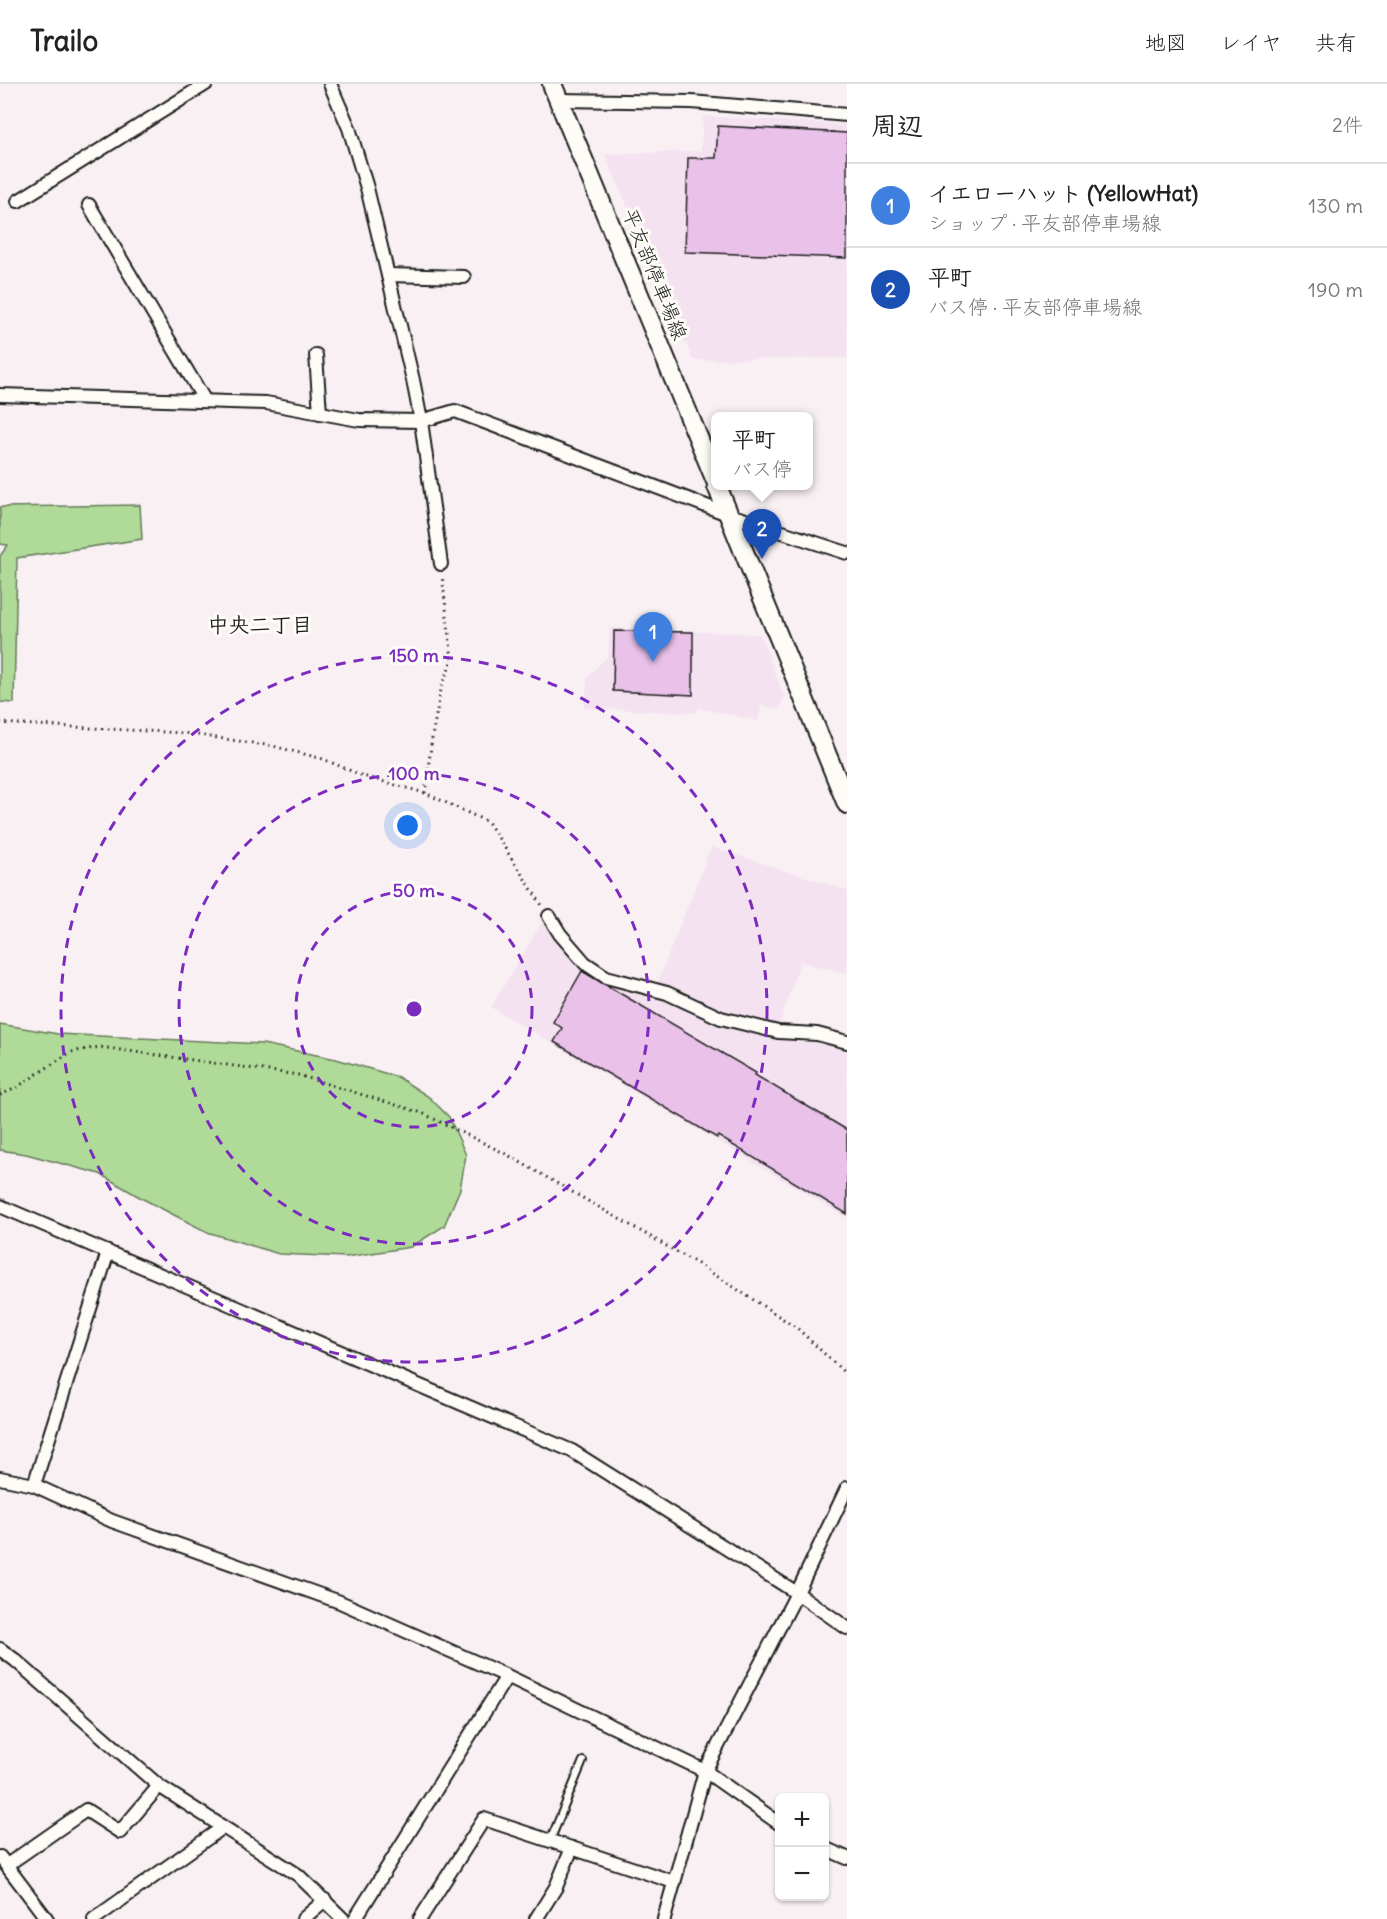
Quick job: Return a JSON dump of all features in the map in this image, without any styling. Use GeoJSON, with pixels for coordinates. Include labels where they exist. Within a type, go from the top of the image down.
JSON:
{"type":"FeatureCollection","features":[{"type":"Feature","properties":{"kind":"main road","name":"平友部停車場線"},"geometry":{"type":"LineString","coordinates":[[555,92],[711,469]]}},
{"type":"Feature","properties":{"kind":"main road"},"geometry":{"type":"LineString","coordinates":[[719,490],[847,804]]}},
{"type":"Feature","properties":{"kind":"street"},"geometry":{"type":"LineString","coordinates":[[18,201],[206,84]]}},
{"type":"Feature","properties":{"kind":"street"},"geometry":{"type":"LineString","coordinates":[[330,84],[349,128],[367,188],[388,275],[421,421],[441,564]]}},
{"type":"Feature","properties":{"kind":"street"},"geometry":{"type":"LineString","coordinates":[[555,92],[847,115]]}},
{"type":"Feature","properties":{"kind":"street"},"geometry":{"type":"LineString","coordinates":[[89,205],[205,401]]}},
{"type":"Feature","properties":{"kind":"street"},"geometry":{"type":"LineString","coordinates":[[388,275],[464,277]]}},
{"type":"Feature","properties":{"kind":"street"},"geometry":{"type":"LineString","coordinates":[[316,355],[320,413]]}},
{"type":"Feature","properties":{"kind":"street"},"geometry":{"type":"LineString","coordinates":[[0,395],[266,403],[359,420],[421,421],[455,411],[730,515],[847,553]]}},
{"type":"Feature","properties":{"kind":"street"},"geometry":{"type":"LineString","coordinates":[[549,916],[560,934],[585,963],[606,977],[667,993],[721,1018],[778,1032],[818,1034],[847,1042]]}},
{"type":"Feature","properties":{"kind":"street"},"geometry":{"type":"LineString","coordinates":[[0,1206],[572,1451],[797,1593],[847,1628]]}},
{"type":"Feature","properties":{"kind":"street"},"geometry":{"type":"LineString","coordinates":[[34,1485],[108,1252]]}},
{"type":"Feature","properties":{"kind":"street"},"geometry":{"type":"LineString","coordinates":[[0,1478],[34,1485],[112,1521],[340,1602],[507,1676],[705,1771],[775,1820]]}},
{"type":"Feature","properties":{"kind":"street"},"geometry":{"type":"LineString","coordinates":[[664,1919],[705,1771],[797,1593],[847,1488]]}},
{"type":"Feature","properties":{"kind":"street"},"geometry":{"type":"LineString","coordinates":[[0,1648],[159,1786],[298,1875],[343,1919]]}},
{"type":"Feature","properties":{"kind":"street"},"geometry":{"type":"LineString","coordinates":[[355,1919],[507,1676]]}},
{"type":"Feature","properties":{"kind":"street"},"geometry":{"type":"LineString","coordinates":[[47,1919],[3,1861],[86,1810],[120,1832],[159,1786]]}},
{"type":"Feature","properties":{"kind":"street"},"geometry":{"type":"LineString","coordinates":[[420,1919],[484,1818],[674,1882]]}},
{"type":"Feature","properties":{"kind":"street"},"geometry":{"type":"LineString","coordinates":[[94,1919],[222,1828]]}},
{"type":"Feature","properties":{"kind":"street"},"geometry":{"type":"LineString","coordinates":[[536,1919],[556,1887],[572,1848]]}},
{"type":"Feature","properties":{"kind":"street"},"geometry":{"type":"LineString","coordinates":[[829,1850],[847,1858]]}},
{"type":"Feature","properties":{"kind":"street"},"geometry":{"type":"LineString","coordinates":[[303,1919],[325,1900]]}},
{"type":"Feature","properties":{"kind":"lane"},"geometry":{"type":"LineString","coordinates":[[550,1841],[583,1761]]}},
{"type":"Feature","properties":{"kind":"path"},"geometry":{"type":"LineString","coordinates":[[425,793],[439,700],[452,659],[441,564]]}},
{"type":"Feature","properties":{"kind":"path"},"geometry":{"type":"LineString","coordinates":[[0,723],[183,733],[273,746],[323,759],[363,776],[425,793],[488,822],[549,916]]}},
{"type":"Feature","properties":{"kind":"path"},"geometry":{"type":"LineString","coordinates":[[0,1095],[14,1089],[71,1052],[100,1047],[298,1075],[422,1113],[506,1154],[698,1264],[797,1328],[847,1375]]}},
{"type":"Feature","properties":{"kind":"shaded area"},"geometry":{"type":"Polygon","coordinates":[[[703,116],[847,125],[847,358],[693,360],[605,154],[701,151],[703,116]]]}},
{"type":"Feature","properties":{"kind":"shaded area"},"geometry":{"type":"Polygon","coordinates":[[[610,628],[760,634],[784,697],[779,710],[762,705],[758,721],[700,708],[695,713],[584,708],[588,676],[608,656],[610,628]]]}},
{"type":"Feature","properties":{"kind":"shaded area"},"geometry":{"type":"Polygon","coordinates":[[[711,847],[847,890],[847,973],[800,962],[775,1039],[823,1044],[847,1052],[847,1218],[491,1007],[542,922],[580,967],[618,987],[652,996],[711,847]]]}},
{"type":"Feature","properties":{"kind":"green space"},"geometry":{"type":"Polygon","coordinates":[[[140,505],[142,539],[17,558],[14,703],[0,702],[0,556],[8,545],[0,544],[0,507],[140,505]]]}},
{"type":"Feature","properties":{"kind":"green space"},"geometry":{"type":"Polygon","coordinates":[[[0,1024],[58,1034],[263,1044],[336,1059],[398,1077],[429,1097],[449,1117],[466,1155],[460,1189],[444,1226],[411,1247],[346,1257],[279,1254],[207,1232],[100,1174],[26,1154],[0,1150],[0,1024]]]}},
{"type":"Feature","properties":{"kind":"building"},"geometry":{"type":"Polygon","coordinates":[[[718,126],[847,133],[847,258],[685,252],[688,158],[716,158],[718,126]]]}},
{"type":"Feature","properties":{"kind":"building"},"geometry":{"type":"Polygon","coordinates":[[[614,631],[693,632],[693,695],[613,691],[614,631]]]}},
{"type":"Feature","properties":{"kind":"building"},"geometry":{"type":"Polygon","coordinates":[[[582,971],[756,1073],[755,1075],[847,1130],[847,1214],[718,1136],[717,1138],[554,1042],[562,1028],[553,1022],[582,971]]]}},
{"type":"Feature","properties":{"kind":"place","name":"平町"},"geometry":{"type":"Point","coordinates":[762,559]}},
{"type":"Feature","properties":{"kind":"place","name":"イエローハット (YellowHat)"},"geometry":{"type":"Point","coordinates":[653,662]}},
{"type":"Feature","properties":{"kind":"district","name":"中央二丁目"},"geometry":{"type":"Point","coordinates":[260,625]}}]}
